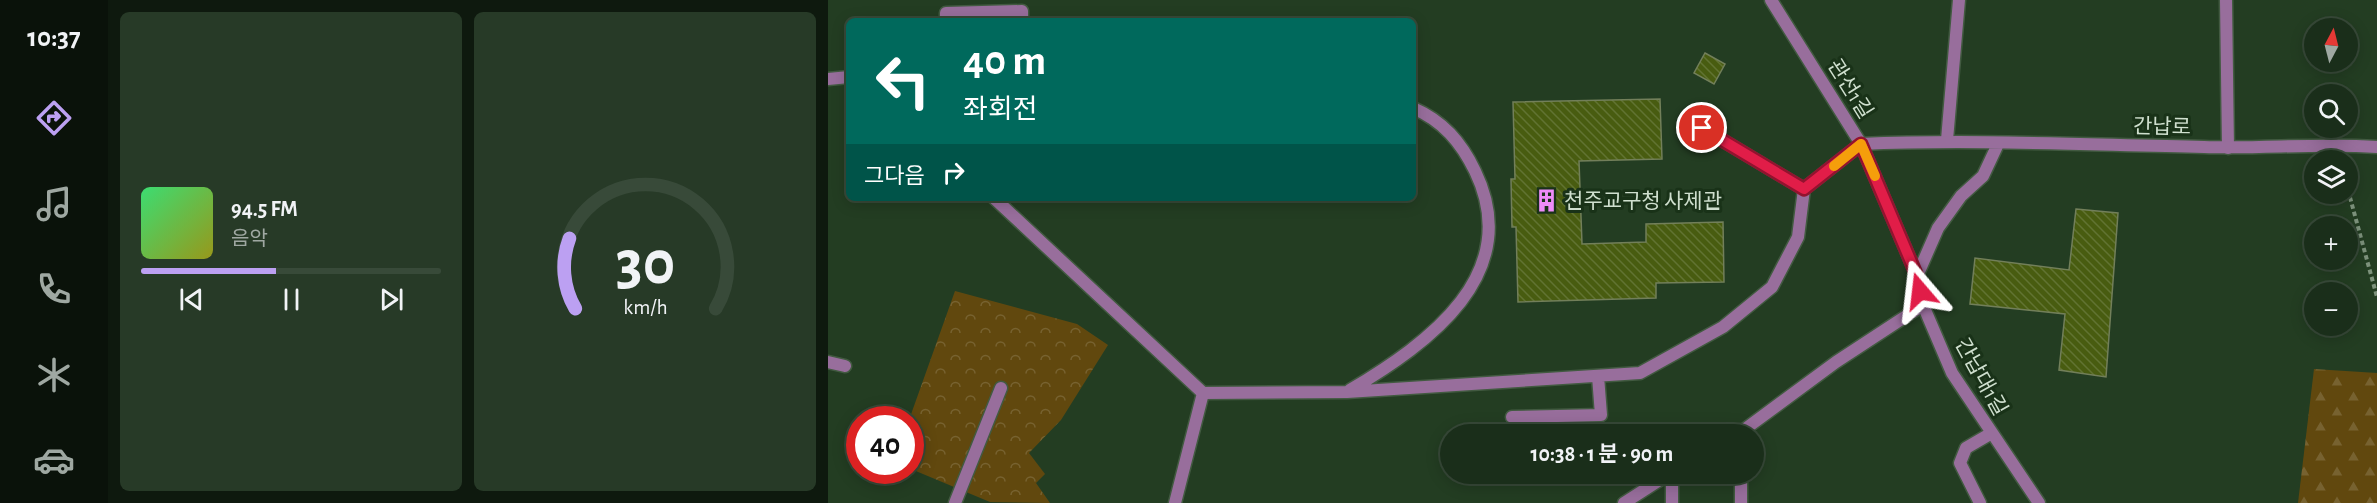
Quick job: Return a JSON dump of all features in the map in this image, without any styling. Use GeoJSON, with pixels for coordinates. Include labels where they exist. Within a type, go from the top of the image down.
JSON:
{"type":"FeatureCollection","features":[{"type":"Feature","properties":{"kind":"street","name":"관선1길"},"geometry":{"type":"LineString","coordinates":[[1771,0],[1861,144],[1917,276],[1923,305]]}},
{"type":"Feature","properties":{"kind":"street"},"geometry":{"type":"LineString","coordinates":[[1947,140],[1959,0]]}},
{"type":"Feature","properties":{"kind":"street"},"geometry":{"type":"LineString","coordinates":[[2226,0],[2228,148]]}},
{"type":"Feature","properties":{"kind":"street"},"geometry":{"type":"LineString","coordinates":[[946,18],[946,14],[1022,11],[1022,18]]}},
{"type":"Feature","properties":{"kind":"street"},"geometry":{"type":"LineString","coordinates":[[828,78],[846,77]]}},
{"type":"Feature","properties":{"kind":"street"},"geometry":{"type":"LineString","coordinates":[[1347,392],[1369,379],[1444,322],[1470,290],[1484,264],[1489,233],[1488,202],[1479,178],[1456,139],[1443,125],[1416,110]]}},
{"type":"Feature","properties":{"kind":"street"},"geometry":{"type":"LineString","coordinates":[[1702,128],[1804,189]]}},
{"type":"Feature","properties":{"kind":"street","name":"간납로"},"geometry":{"type":"LineString","coordinates":[[1861,144],[1947,140],[1998,144],[2228,148],[2334,144],[2377,147]]}},
{"type":"Feature","properties":{"kind":"street"},"geometry":{"type":"LineString","coordinates":[[997,201],[1203,393],[1347,392],[1598,376],[1640,373],[1723,327],[1772,287],[1798,237],[1804,189],[1861,144]]}},
{"type":"Feature","properties":{"kind":"street"},"geometry":{"type":"LineString","coordinates":[[1917,276],[1938,228],[1961,196],[1983,176],[1998,144]]}},
{"type":"Feature","properties":{"kind":"street"},"geometry":{"type":"LineString","coordinates":[[1752,424],[1836,362],[1923,305]]}},
{"type":"Feature","properties":{"kind":"street","name":"간납대1길"},"geometry":{"type":"LineString","coordinates":[[1923,305],[1952,373],[1990,434],[2039,503]]}},
{"type":"Feature","properties":{"kind":"street"},"geometry":{"type":"LineString","coordinates":[[828,362],[845,366]]}},
{"type":"Feature","properties":{"kind":"street"},"geometry":{"type":"LineString","coordinates":[[1512,417],[1601,415],[1598,376]]}},
{"type":"Feature","properties":{"kind":"street"},"geometry":{"type":"LineString","coordinates":[[955,503],[1001,388]]}},
{"type":"Feature","properties":{"kind":"street"},"geometry":{"type":"LineString","coordinates":[[1175,503],[1203,393]]}},
{"type":"Feature","properties":{"kind":"street","name":"간납대1길"},"geometry":{"type":"LineString","coordinates":[[1980,503],[1960,463],[1966,448],[1990,434]]}},
{"type":"Feature","properties":{"kind":"street"},"geometry":{"type":"LineString","coordinates":[[1624,503],[1655,484]]}},
{"type":"Feature","properties":{"kind":"street"},"geometry":{"type":"LineString","coordinates":[[1671,484],[1672,503]]}},
{"type":"Feature","properties":{"kind":"street"},"geometry":{"type":"LineString","coordinates":[[1741,484],[1741,503]]}},
{"type":"Feature","properties":{"kind":"path"},"geometry":{"type":"LineString","coordinates":[[2352,204],[2377,297]]}},
{"type":"Feature","properties":{"kind":"green space"},"geometry":{"type":"Polygon","coordinates":[[[955,291],[1077,324],[1108,345],[1061,420],[1029,453],[1045,474],[1036,483],[1050,503],[990,502],[924,474],[924,406],[914,406],[955,291]]]}},
{"type":"Feature","properties":{"kind":"green space"},"geometry":{"type":"Polygon","coordinates":[[[2314,369],[2377,373],[2377,503],[2298,503],[2314,369]]]}},
{"type":"Feature","properties":{"kind":"building"},"geometry":{"type":"Polygon","coordinates":[[[1705,53],[1725,64],[1714,84],[1694,73],[1705,53]]]}},
{"type":"Feature","properties":{"kind":"building","name":"천주교구청 사제관"},"geometry":{"type":"Polygon","coordinates":[[[1660,99],[1662,159],[1579,161],[1582,244],[1646,242],[1646,224],[1723,222],[1724,282],[1656,283],[1656,298],[1518,302],[1516,227],[1512,227],[1511,179],[1515,179],[1513,102],[1660,99]]]}},
{"type":"Feature","properties":{"kind":"building"},"geometry":{"type":"Polygon","coordinates":[[[2076,209],[2118,213],[2106,377],[2059,370],[2065,314],[1970,304],[1975,258],[2069,270],[2076,209]]]}},
{"type":"Feature","properties":{"kind":"slow traffic"},"geometry":{"type":"LineString","coordinates":[[1834,166],[1861,144],[1875,176]]}},
{"type":"Feature","properties":{"kind":"place","name":"천주교구청 사제관"},"geometry":{"type":"Point","coordinates":[1546,201]}},
{"type":"Feature","properties":{"kind":"route"},"geometry":{"type":"LineString","coordinates":[[1702,128],[1804,189],[1861,144],[1917,276],[1920,291]]}}]}
